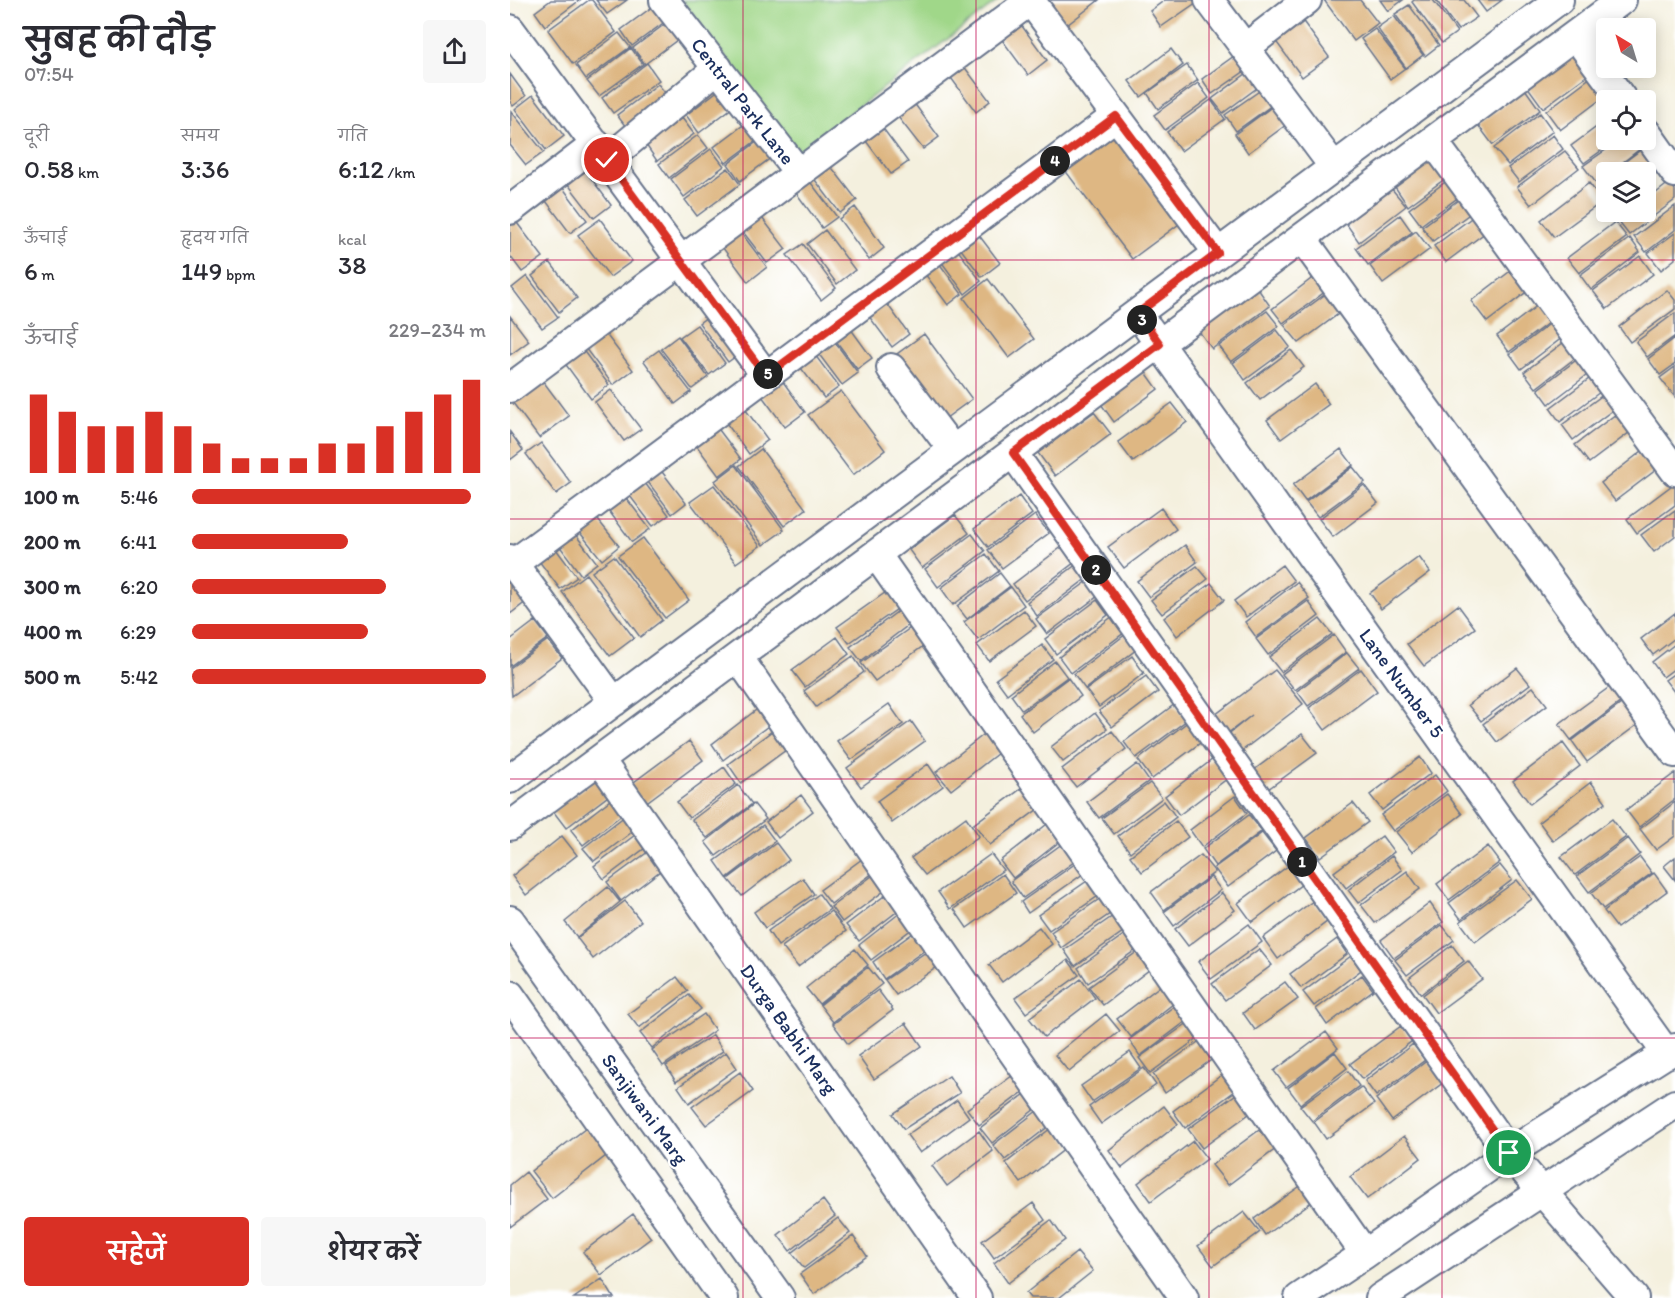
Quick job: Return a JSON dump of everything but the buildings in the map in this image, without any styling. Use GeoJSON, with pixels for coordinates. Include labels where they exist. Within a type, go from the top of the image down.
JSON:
{"type":"FeatureCollection","features":[{"type":"Feature","properties":{"kind":"street","name":"Central Park Lane"},"geometry":{"type":"LineString","coordinates":[[664,0],[799,173]]}},
{"type":"Feature","properties":{"kind":"street"},"geometry":{"type":"LineString","coordinates":[[510,388],[1030,0],[1218,253]]}},
{"type":"Feature","properties":{"kind":"street"},"geometry":{"type":"LineString","coordinates":[[1209,0],[1334,167]]}},
{"type":"Feature","properties":{"kind":"street"},"geometry":{"type":"LineString","coordinates":[[1245,48],[1307,0]]}},
{"type":"Feature","properties":{"kind":"street"},"geometry":{"type":"LineString","coordinates":[[510,779],[1559,0]]}},
{"type":"Feature","properties":{"kind":"street"},"geometry":{"type":"LineString","coordinates":[[510,826],[1622,0]]}},
{"type":"Feature","properties":{"kind":"street"},"geometry":{"type":"LineString","coordinates":[[511,31],[766,376]]}},
{"type":"Feature","properties":{"kind":"street"},"geometry":{"type":"LineString","coordinates":[[1575,35],[1616,90]]}},
{"type":"Feature","properties":{"kind":"street"},"geometry":{"type":"LineString","coordinates":[[510,210],[601,152],[717,68]]}},
{"type":"Feature","properties":{"kind":"street"},"geometry":{"type":"LineString","coordinates":[[614,702],[512,562],[1116,116]]}},
{"type":"Feature","properties":{"kind":"street"},"geometry":{"type":"LineString","coordinates":[[1433,141],[1675,471]]}},
{"type":"Feature","properties":{"kind":"street"},"geometry":{"type":"LineString","coordinates":[[1656,146],[1675,173]]}},
{"type":"Feature","properties":{"kind":"street"},"geometry":{"type":"LineString","coordinates":[[1302,238],[1675,753]]}},
{"type":"Feature","properties":{"kind":"street","name":"Lane Number 5"},"geometry":{"type":"LineString","coordinates":[[1138,313],[1671,1051]]}},
{"type":"Feature","properties":{"kind":"street"},"geometry":{"type":"LineString","coordinates":[[891,368],[953,450]]}},
{"type":"Feature","properties":{"kind":"street"},"geometry":{"type":"LineString","coordinates":[[1013,453],[1509,1153],[1634,1298]]}},
{"type":"Feature","properties":{"kind":"street"},"geometry":{"type":"LineString","coordinates":[[876,555],[1365,1254]]}},
{"type":"Feature","properties":{"kind":"street"},"geometry":{"type":"LineString","coordinates":[[738,657],[1184,1298]]}},
{"type":"Feature","properties":{"kind":"street","name":"Durga Babhi Marg"},"geometry":{"type":"LineString","coordinates":[[600,760],[977,1298]]}},
{"type":"Feature","properties":{"kind":"street","name":"Sanjiwani Marg"},"geometry":{"type":"LineString","coordinates":[[510,920],[780,1298]]}},
{"type":"Feature","properties":{"kind":"street"},"geometry":{"type":"LineString","coordinates":[[510,995],[724,1298]]}},
{"type":"Feature","properties":{"kind":"street"},"geometry":{"type":"LineString","coordinates":[[1299,1298],[1509,1153],[1671,1051]]}},
{"type":"Feature","properties":{"kind":"street"},"geometry":{"type":"LineString","coordinates":[[1380,1298],[1675,1104]]}},
{"type":"Feature","properties":{"kind":"green space"},"geometry":{"type":"Polygon","coordinates":[[[682,0],[999,0],[798,153],[682,0]]]}},
{"type":"Feature","properties":{"kind":"route"},"geometry":{"type":"LineString","coordinates":[[607,160],[766,376],[1116,116],[1218,253],[1138,313],[1160,344],[1013,453],[1509,1153]]}}]}
